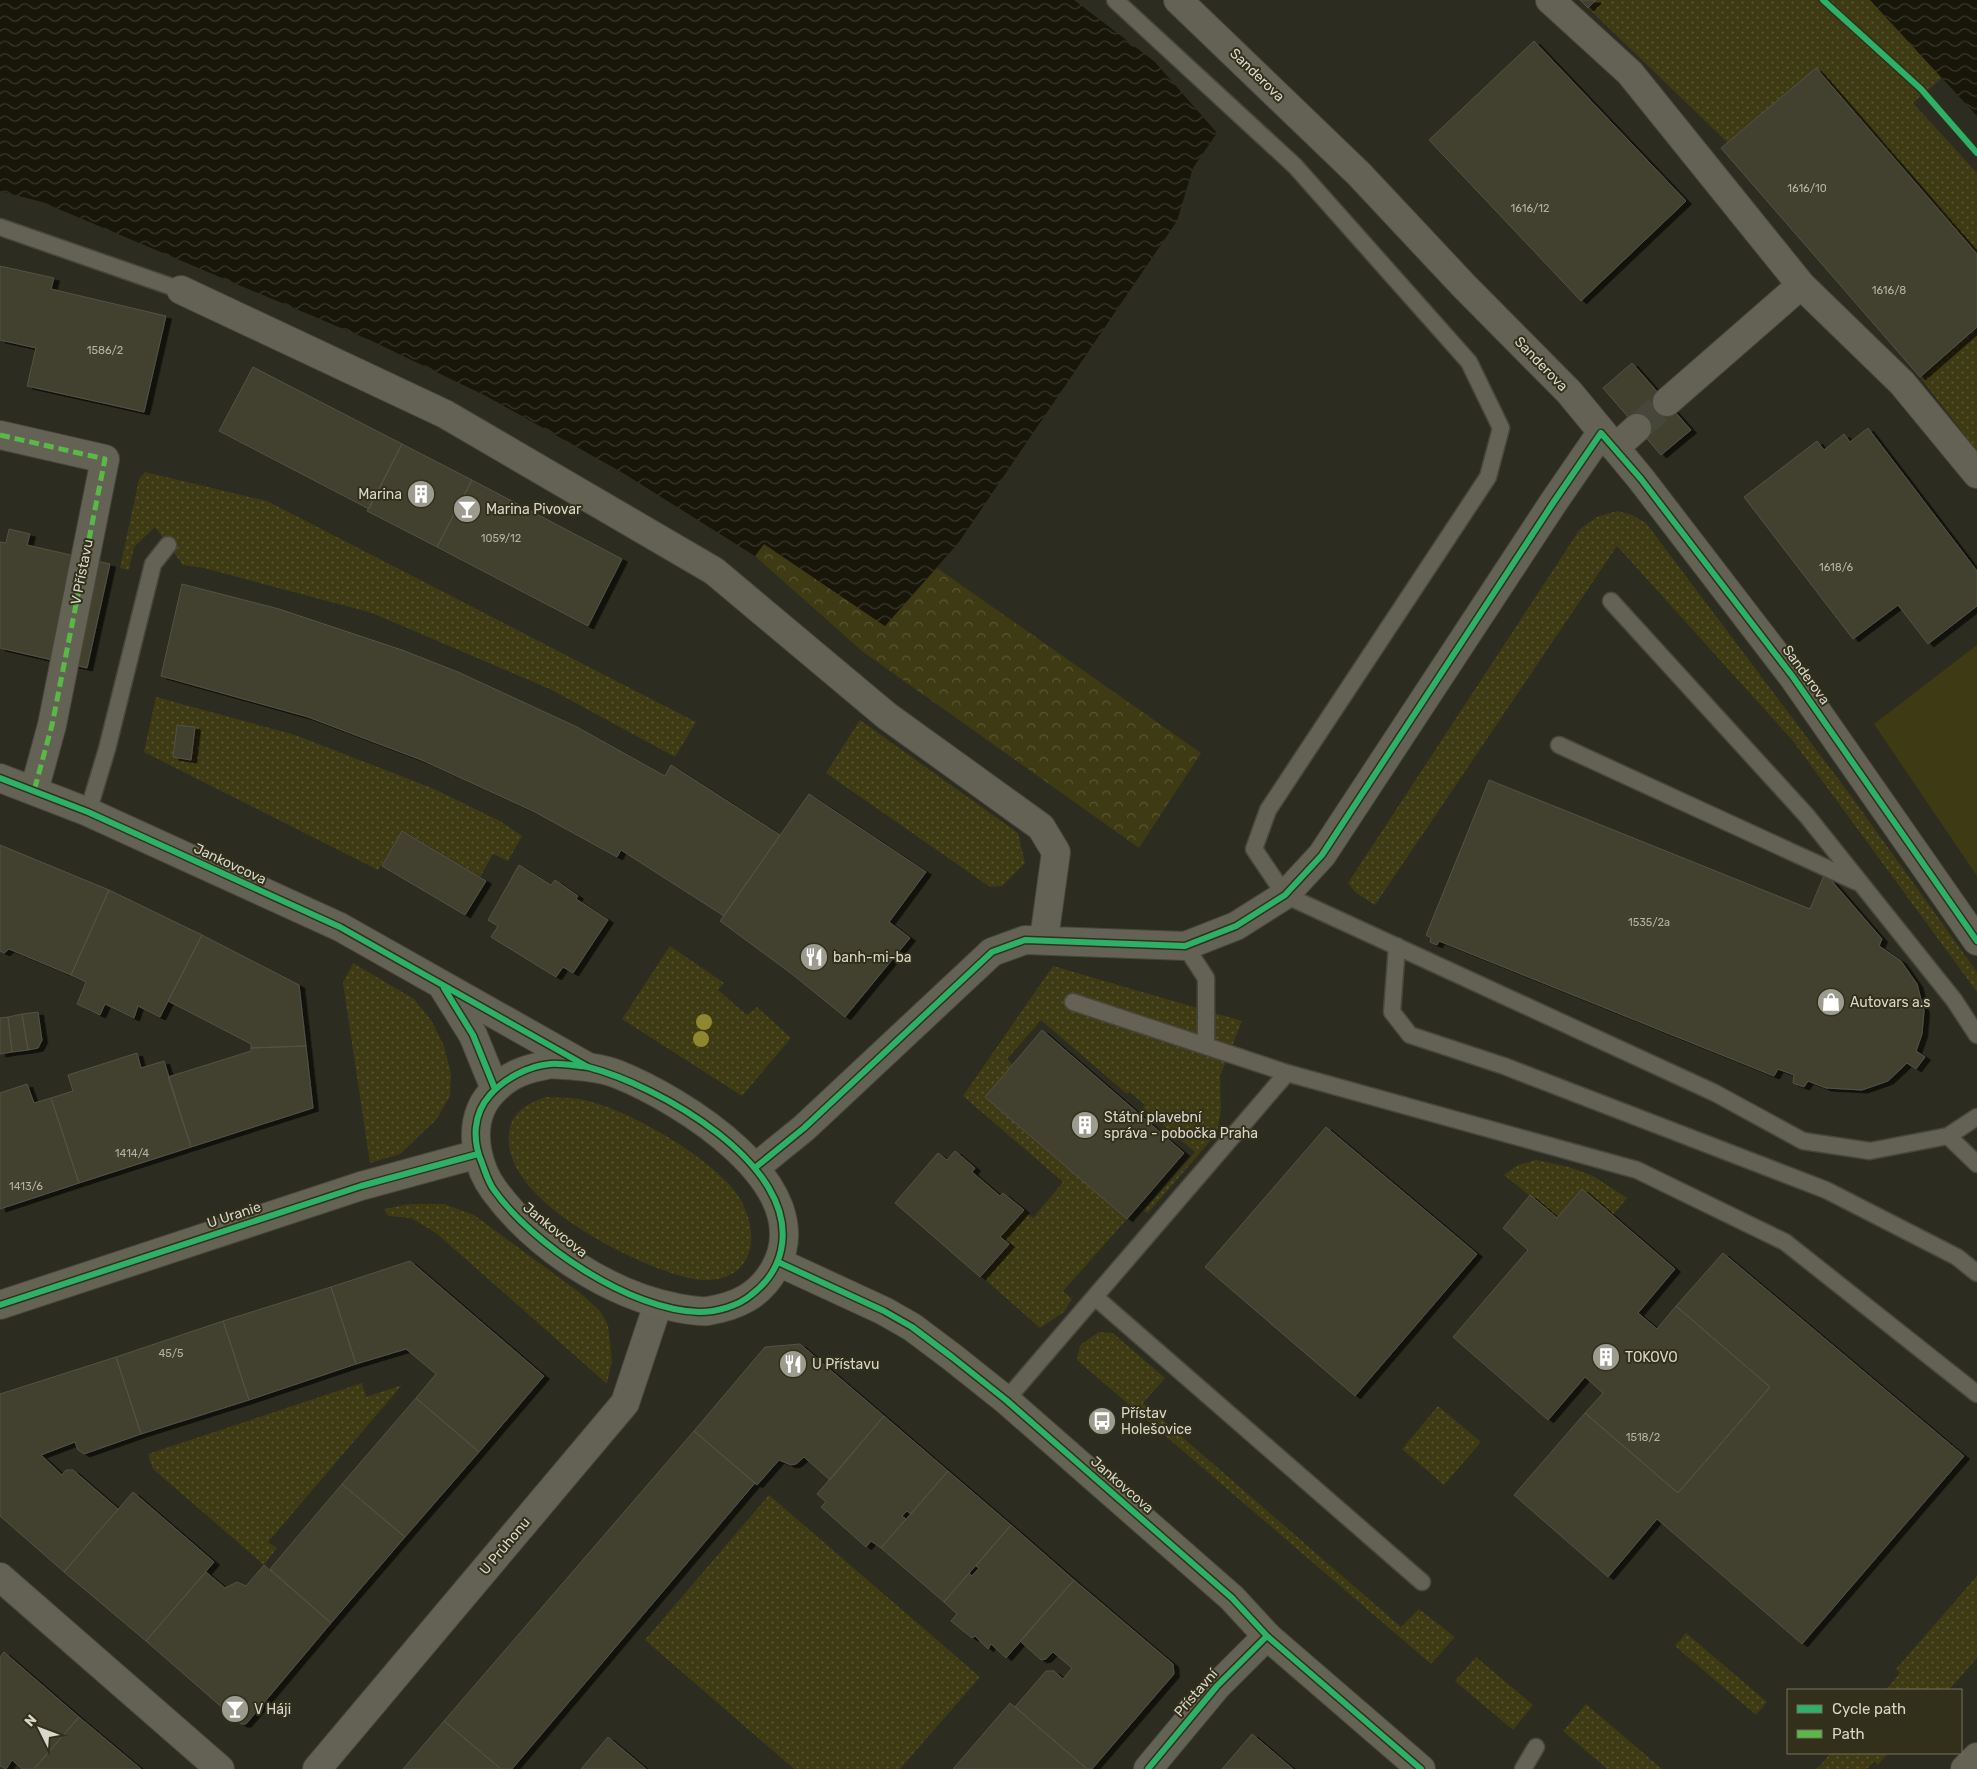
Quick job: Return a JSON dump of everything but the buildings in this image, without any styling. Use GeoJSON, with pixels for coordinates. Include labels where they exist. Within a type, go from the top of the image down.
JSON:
{"type":"FeatureCollection","features":[{"type":"Feature","properties":{"kind":"main road"},"geometry":{"type":"LineString","coordinates":[[495,1089],[520,1072],[550,1064],[588,1067]]}},
{"type":"Feature","properties":{"kind":"main road","name":"Jankovcova"},"geometry":{"type":"LineString","coordinates":[[495,1089],[484,1102],[477,1118],[474,1136],[478,1154],[493,1188],[522,1222],[561,1254],[610,1285],[658,1304],[700,1312],[730,1307],[753,1294],[768,1280],[778,1262],[784,1234],[778,1204],[756,1168],[718,1132],[658,1094],[616,1074],[588,1067]]}},
{"type":"Feature","properties":{"kind":"main road","name":"U Uranie"},"geometry":{"type":"LineString","coordinates":[[0,1305],[361,1186],[478,1154]]}},
{"type":"Feature","properties":{"kind":"main road","name":"Jankovcova"},"geometry":{"type":"LineString","coordinates":[[778,1262],[855,1296],[912,1327],[1006,1400],[1232,1598],[1267,1636],[1421,1769]]}},
{"type":"Feature","properties":{"kind":"main road"},"geometry":{"type":"LineString","coordinates":[[1965,1769],[1977,1757]]}},
{"type":"Feature","properties":{"kind":"street"},"geometry":{"type":"LineString","coordinates":[[1550,0],[1630,73],[1802,285],[1902,383],[1977,474]]}},
{"type":"Feature","properties":{"kind":"street","name":"Sanderova"},"geometry":{"type":"LineString","coordinates":[[1195,5],[1359,174],[1464,286],[1569,392],[1641,479],[1793,677],[1973,928]]}},
{"type":"Feature","properties":{"kind":"street"},"geometry":{"type":"LineString","coordinates":[[1667,402],[1802,285]]}},
{"type":"Feature","properties":{"kind":"street"},"geometry":{"type":"LineString","coordinates":[[182,290],[445,414],[714,571],[887,716],[1041,827],[1056,852],[1044,940]]}},
{"type":"Feature","properties":{"kind":"street"},"geometry":{"type":"LineString","coordinates":[[756,1168],[804,1128],[992,952],[1025,940],[1185,946],[1236,926],[1285,895],[1322,854],[1553,503],[1608,441],[1638,428]]}},
{"type":"Feature","properties":{"kind":"street","name":"V Přístavu"},"geometry":{"type":"LineString","coordinates":[[0,435],[105,459],[52,725],[34,791]]}},
{"type":"Feature","properties":{"kind":"street","name":"Jankovcova"},"geometry":{"type":"LineString","coordinates":[[0,778],[88,812],[340,927],[588,1067]]}},
{"type":"Feature","properties":{"kind":"street","name":"Jankovcova"},"geometry":{"type":"LineString","coordinates":[[443,986],[473,1035],[495,1089]]}},
{"type":"Feature","properties":{"kind":"street","name":"U Průhonu"},"geometry":{"type":"LineString","coordinates":[[317,1769],[625,1403],[658,1304]]}},
{"type":"Feature","properties":{"kind":"street"},"geometry":{"type":"LineString","coordinates":[[0,1577],[220,1769]]}},
{"type":"Feature","properties":{"kind":"street","name":"Přístavní"},"geometry":{"type":"LineString","coordinates":[[1148,1769],[1217,1686],[1267,1636]]}},
{"type":"Feature","properties":{"kind":"lane"},"geometry":{"type":"LineString","coordinates":[[1115,0],[1295,166],[1469,362],[1501,428],[1488,477],[1268,810],[1254,849],[1285,895],[1715,1093],[1803,1141],[1870,1151],[1948,1136],[1977,1117]]}},
{"type":"Feature","properties":{"kind":"lane"},"geometry":{"type":"LineString","coordinates":[[0,227],[182,290]]}},
{"type":"Feature","properties":{"kind":"lane"},"geometry":{"type":"LineString","coordinates":[[88,812],[107,749],[152,564],[168,545]]}},
{"type":"Feature","properties":{"kind":"lane"},"geometry":{"type":"LineString","coordinates":[[1611,601],[1807,816],[1954,1000],[1977,1035]]}},
{"type":"Feature","properties":{"kind":"lane"},"geometry":{"type":"LineString","coordinates":[[1559,744],[1861,884]]}},
{"type":"Feature","properties":{"kind":"lane"},"geometry":{"type":"LineString","coordinates":[[1185,946],[1206,978],[1206,1046]]}},
{"type":"Feature","properties":{"kind":"lane"},"geometry":{"type":"LineString","coordinates":[[1397,946],[1392,1012],[1410,1035],[1504,1066],[1826,1190],[1957,1257],[1977,1272]]}},
{"type":"Feature","properties":{"kind":"lane"},"geometry":{"type":"LineString","coordinates":[[1073,1002],[1287,1073],[1637,1170],[1785,1242],[1977,1394]]}},
{"type":"Feature","properties":{"kind":"lane"},"geometry":{"type":"LineString","coordinates":[[1006,1400],[1287,1073]]}},
{"type":"Feature","properties":{"kind":"lane"},"geometry":{"type":"LineString","coordinates":[[1948,1136],[1977,1164]]}},
{"type":"Feature","properties":{"kind":"lane"},"geometry":{"type":"LineString","coordinates":[[1095,1297],[1422,1582]]}},
{"type":"Feature","properties":{"kind":"lane"},"geometry":{"type":"LineString","coordinates":[[1523,1769],[1536,1747]]}},
{"type":"Feature","properties":{"kind":"green space"},"geometry":{"type":"Polygon","coordinates":[[[1596,0],[1870,0],[1942,78],[1913,103],[1977,173],[1977,254],[1816,68],[1728,143],[1588,8],[1596,0]]]}},
{"type":"Feature","properties":{"kind":"green space"},"geometry":{"type":"Polygon","coordinates":[[[1977,327],[1977,451],[1920,377],[1977,327]]]}},
{"type":"Feature","properties":{"kind":"green space"},"geometry":{"type":"Polygon","coordinates":[[[145,472],[267,501],[696,722],[675,757],[550,689],[372,613],[204,568],[183,565],[155,527],[134,547],[129,570],[120,568],[139,479],[145,472]]]}},
{"type":"Feature","properties":{"kind":"green space"},"geometry":{"type":"Polygon","coordinates":[[[1617,511],[1632,515],[1646,523],[1851,796],[1977,972],[1977,992],[1793,741],[1617,546],[1375,905],[1356,893],[1348,883],[1580,529],[1597,517],[1617,511]]]}},
{"type":"Feature","properties":{"kind":"green space"},"geometry":{"type":"Polygon","coordinates":[[[764,544],[885,626],[937,568],[1201,753],[1139,848],[862,651],[755,556],[764,544]]]}},
{"type":"Feature","properties":{"kind":"green space"},"geometry":{"type":"Polygon","coordinates":[[[1977,645],[1977,876],[1874,724],[1977,645]]]}},
{"type":"Feature","properties":{"kind":"green space"},"geometry":{"type":"Polygon","coordinates":[[[156,697],[295,735],[432,788],[500,821],[522,836],[508,861],[493,854],[480,877],[403,832],[378,870],[144,752],[156,697]],[[177,725],[173,757],[191,760],[195,727],[177,725]]]}},
{"type":"Feature","properties":{"kind":"green space"},"geometry":{"type":"Polygon","coordinates":[[[860,720],[1018,833],[1025,863],[1002,886],[990,887],[826,773],[860,720]]]}},
{"type":"Feature","properties":{"kind":"green space"},"geometry":{"type":"Polygon","coordinates":[[[670,946],[724,983],[718,990],[747,1015],[757,1007],[791,1038],[742,1096],[622,1019],[670,946]]]}},
{"type":"Feature","properties":{"kind":"green space"},"geometry":{"type":"Polygon","coordinates":[[[353,963],[414,999],[431,1020],[444,1046],[451,1074],[450,1096],[436,1120],[400,1154],[370,1163],[343,983],[353,963]]]}},
{"type":"Feature","properties":{"kind":"green space"},"geometry":{"type":"Polygon","coordinates":[[[1053,966],[1242,1021],[1220,1076],[1221,1110],[1217,1133],[1148,1213],[1144,1211],[1195,1152],[1143,1108],[1145,1105],[1130,1092],[1127,1094],[1041,1020],[1007,1059],[1013,1065],[985,1097],[1127,1219],[1063,1291],[1072,1299],[1064,1312],[1040,1328],[981,1276],[1009,1245],[1000,1237],[1024,1210],[1033,1218],[1063,1182],[963,1096],[1053,966]]]}},
{"type":"Feature","properties":{"kind":"green space"},"geometry":{"type":"Polygon","coordinates":[[[546,1097],[584,1100],[622,1113],[665,1135],[705,1162],[734,1190],[747,1213],[751,1239],[749,1252],[744,1263],[735,1272],[722,1278],[709,1280],[677,1275],[649,1265],[596,1238],[568,1221],[544,1201],[524,1179],[512,1157],[509,1133],[513,1119],[522,1109],[546,1097]]]}},
{"type":"Feature","properties":{"kind":"green space"},"geometry":{"type":"Polygon","coordinates":[[[1536,1160],[1569,1167],[1593,1176],[1627,1198],[1612,1216],[1557,1218],[1504,1175],[1518,1165],[1536,1160]]]}},
{"type":"Feature","properties":{"kind":"green space"},"geometry":{"type":"Polygon","coordinates":[[[409,1204],[444,1204],[474,1215],[579,1292],[600,1311],[608,1325],[612,1360],[607,1384],[436,1233],[411,1218],[388,1216],[384,1209],[409,1204]]]}},
{"type":"Feature","properties":{"kind":"green space"},"geometry":{"type":"Polygon","coordinates":[[[1099,1332],[1113,1333],[1165,1378],[1143,1403],[1401,1627],[1419,1609],[1455,1637],[1431,1664],[1077,1360],[1080,1345],[1099,1332]]]}},
{"type":"Feature","properties":{"kind":"green space"},"geometry":{"type":"Polygon","coordinates":[[[362,1383],[366,1397],[402,1385],[268,1542],[277,1548],[264,1565],[153,1469],[148,1454],[362,1383]]]}},
{"type":"Feature","properties":{"kind":"green space"},"geometry":{"type":"Polygon","coordinates":[[[1438,1406],[1481,1442],[1444,1485],[1402,1449],[1438,1406]]]}},
{"type":"Feature","properties":{"kind":"green space"},"geometry":{"type":"Polygon","coordinates":[[[769,1495],[980,1677],[900,1769],[794,1769],[645,1640],[769,1495]]]}},
{"type":"Feature","properties":{"kind":"green space"},"geometry":{"type":"Polygon","coordinates":[[[1977,1576],[1977,1658],[1950,1689],[1887,1689],[1900,1673],[1896,1669],[1977,1576]]]}},
{"type":"Feature","properties":{"kind":"green space"},"geometry":{"type":"Polygon","coordinates":[[[1686,1633],[1767,1702],[1756,1715],[1675,1646],[1686,1633]]]}},
{"type":"Feature","properties":{"kind":"green space"},"geometry":{"type":"Polygon","coordinates":[[[1476,1657],[1533,1705],[1513,1730],[1455,1681],[1476,1657]]]}},
{"type":"Feature","properties":{"kind":"green space"},"geometry":{"type":"Polygon","coordinates":[[[1586,1704],[1662,1769],[1607,1769],[1563,1731],[1586,1704]]]}},
{"type":"Feature","properties":{"kind":"green space"},"geometry":{"type":"Polygon","coordinates":[[[1830,1754],[1887,1754],[1878,1765],[1874,1761],[1867,1769],[1817,1769],[1830,1754]]]}},
{"type":"Feature","properties":{"kind":"water"},"geometry":{"type":"Polygon","coordinates":[[[0,0],[1074,0],[1155,62],[1217,133],[1193,168],[1177,221],[959,542],[885,626],[764,544],[755,556],[623,473],[486,396],[372,341],[42,202],[0,191],[0,0]]]}},
{"type":"Feature","properties":{"kind":"water"},"geometry":{"type":"Polygon","coordinates":[[[1870,0],[1977,0],[1977,116],[1870,0]]]}},
{"type":"Feature","properties":{"kind":"tunnel"},"geometry":{"type":"LineString","coordinates":[[1637,428],[1667,402]]}},
{"type":"Feature","properties":{"kind":"marked path"},"geometry":{"type":"LineString","coordinates":[[0,435],[105,459],[52,725],[34,791]]}},
{"type":"Feature","properties":{"kind":"cycle path"},"geometry":{"type":"LineString","coordinates":[[1823,0],[1921,89],[1977,153]]}},
{"type":"Feature","properties":{"kind":"cycle path"},"geometry":{"type":"LineString","coordinates":[[756,1167],[804,1128],[992,952],[1025,940],[1185,946],[1236,926],[1285,895],[1322,855],[1601,433],[1641,479],[1793,677],[1977,941]]}},
{"type":"Feature","properties":{"kind":"cycle path"},"geometry":{"type":"LineString","coordinates":[[0,778],[88,812],[340,927],[588,1067],[650,1091],[684,1110],[718,1133],[746,1159],[769,1188],[781,1218],[781,1250],[777,1263],[766,1280],[746,1299],[727,1308],[699,1312],[672,1308],[643,1300],[585,1271],[558,1252],[511,1211],[494,1190],[488,1180],[477,1145],[477,1119],[484,1102],[502,1084],[517,1074],[533,1067],[555,1064],[588,1067]]}},
{"type":"Feature","properties":{"kind":"cycle path"},"geometry":{"type":"LineString","coordinates":[[444,988],[473,1035],[495,1089]]}},
{"type":"Feature","properties":{"kind":"cycle path"},"geometry":{"type":"LineString","coordinates":[[0,1305],[361,1186],[478,1154]]}},
{"type":"Feature","properties":{"kind":"cycle path"},"geometry":{"type":"LineString","coordinates":[[778,1262],[884,1311],[912,1327],[952,1357],[1006,1400],[1232,1598],[1267,1636],[1421,1769]]}},
{"type":"Feature","properties":{"kind":"cycle path"},"geometry":{"type":"LineString","coordinates":[[1148,1769],[1217,1686],[1267,1636]]}},
{"type":"Feature","properties":{"kind":"place","name":"Marina"},"geometry":{"type":"Point","coordinates":[421,494]}},
{"type":"Feature","properties":{"kind":"place","name":"Marina Pivovar"},"geometry":{"type":"Point","coordinates":[467,509]}},
{"type":"Feature","properties":{"kind":"place","name":"banh-mi-ba"},"geometry":{"type":"Point","coordinates":[814,957]}},
{"type":"Feature","properties":{"kind":"place","name":"Autovars a.s"},"geometry":{"type":"Point","coordinates":[1831,1002]}},
{"type":"Feature","properties":{"kind":"place","name":"Státní plavební správa - pobočka Praha"},"geometry":{"type":"Point","coordinates":[1085,1125]}},
{"type":"Feature","properties":{"kind":"place","name":"TOKOVO"},"geometry":{"type":"Point","coordinates":[1606,1357]}},
{"type":"Feature","properties":{"kind":"place","name":"U Přístavu"},"geometry":{"type":"Point","coordinates":[793,1364]}},
{"type":"Feature","properties":{"kind":"place","name":"Přístav Holešovice"},"geometry":{"type":"Point","coordinates":[1102,1421]}},
{"type":"Feature","properties":{"kind":"place","name":"V Háji"},"geometry":{"type":"Point","coordinates":[235,1709]}}]}
